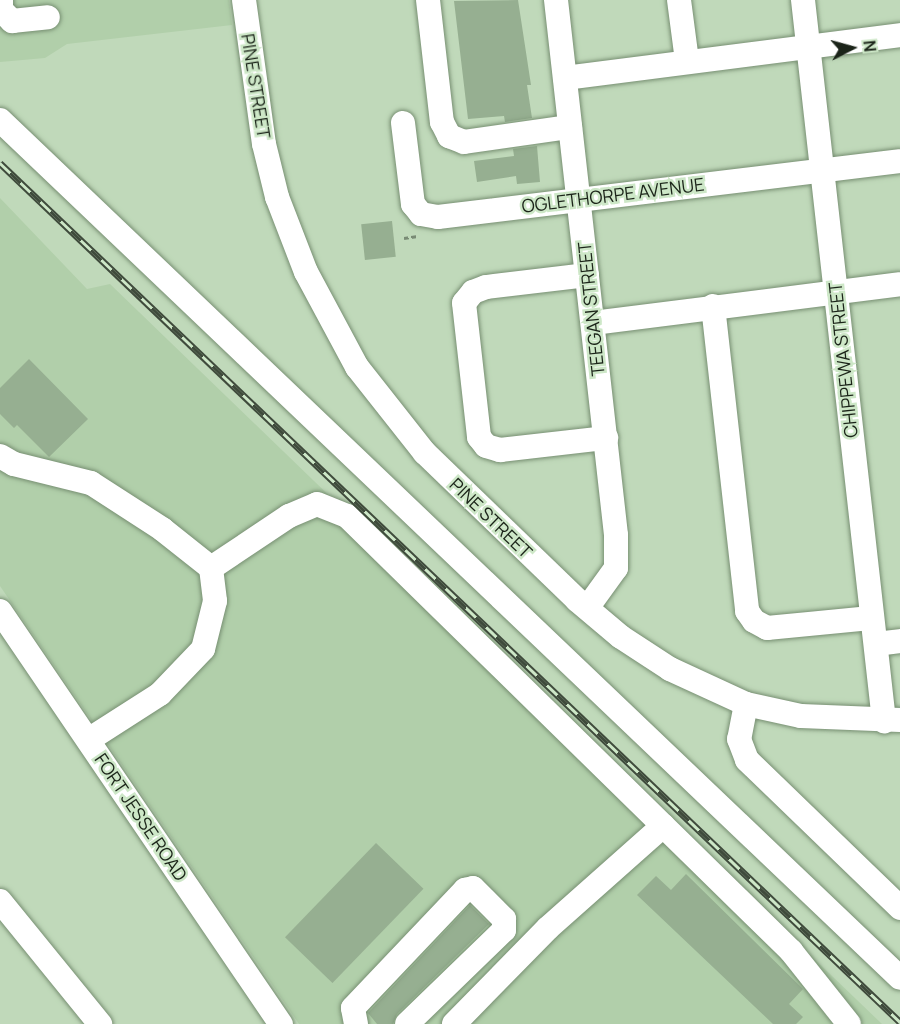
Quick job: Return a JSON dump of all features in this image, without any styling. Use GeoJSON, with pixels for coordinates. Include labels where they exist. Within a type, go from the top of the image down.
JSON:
{"type":"FeatureCollection","features":[{"type":"Feature","properties":{"kind":"street"},"geometry":{"type":"LineString","coordinates":[[0,0],[1,10],[12,21],[48,17]]}},
{"type":"Feature","properties":{"kind":"street","name":"PINE STREET"},"geometry":{"type":"LineString","coordinates":[[244,0],[258,106],[277,197],[328,316],[357,367],[425,453],[587,608],[621,637],[670,669],[746,704],[801,716],[892,720]]}},
{"type":"Feature","properties":{"kind":"street"},"geometry":{"type":"LineString","coordinates":[[428,0],[442,122],[448,136],[464,142],[570,127]]}},
{"type":"Feature","properties":{"kind":"street","name":"TEEGAN STREET"},"geometry":{"type":"LineString","coordinates":[[556,0],[606,438],[616,568],[587,608]]}},
{"type":"Feature","properties":{"kind":"street"},"geometry":{"type":"LineString","coordinates":[[680,0],[687,61]]}},
{"type":"Feature","properties":{"kind":"street","name":"CHIPPEWA STREET"},"geometry":{"type":"LineString","coordinates":[[803,0],[872,618],[892,720]]}},
{"type":"Feature","properties":{"kind":"street"},"geometry":{"type":"LineString","coordinates":[[565,78],[900,35]]}},
{"type":"Feature","properties":{"kind":"street"},"geometry":{"type":"LineString","coordinates":[[0,120],[900,978]]}},
{"type":"Feature","properties":{"kind":"street","name":"OGLETHORPE AVENUE"},"geometry":{"type":"LineString","coordinates":[[403,123],[412,200],[421,214],[438,217],[900,161]]}},
{"type":"Feature","properties":{"kind":"street"},"geometry":{"type":"LineString","coordinates":[[587,275],[486,287],[474,292],[464,303],[479,437],[486,446],[500,450],[606,438]]}},
{"type":"Feature","properties":{"kind":"street"},"geometry":{"type":"LineString","coordinates":[[592,323],[835,290],[900,284]]}},
{"type":"Feature","properties":{"kind":"street"},"geometry":{"type":"LineString","coordinates":[[713,306],[747,611],[753,621],[767,628],[872,618]]}},
{"type":"Feature","properties":{"kind":"street"},"geometry":{"type":"LineString","coordinates":[[0,456],[14,464],[91,483],[162,529],[211,568],[215,601],[203,649],[160,694],[88,740]]}},
{"type":"Feature","properties":{"kind":"street"},"geometry":{"type":"LineString","coordinates":[[211,568],[289,516],[317,504],[346,516],[791,951],[849,1024]]}},
{"type":"Feature","properties":{"kind":"street","name":"FORT JESSE ROAD"},"geometry":{"type":"LineString","coordinates":[[0,611],[281,1024]]}},
{"type":"Feature","properties":{"kind":"street"},"geometry":{"type":"LineString","coordinates":[[876,644],[900,641]]}},
{"type":"Feature","properties":{"kind":"street"},"geometry":{"type":"LineString","coordinates":[[746,704],[739,739],[747,760],[900,908]]}},
{"type":"Feature","properties":{"kind":"street"},"geometry":{"type":"LineString","coordinates":[[454,1024],[548,928],[663,826]]}},
{"type":"Feature","properties":{"kind":"street"},"geometry":{"type":"LineString","coordinates":[[356,1024],[353,1008],[465,890],[473,888],[504,919],[504,930],[407,1024]]}},
{"type":"Feature","properties":{"kind":"street"},"geometry":{"type":"LineString","coordinates":[[0,901],[100,1024]]}},
{"type":"Feature","properties":{"kind":"shaded area"},"geometry":{"type":"Polygon","coordinates":[[[0,0],[229,0],[232,25],[67,44],[45,58],[0,62],[0,0]]]}},
{"type":"Feature","properties":{"kind":"shaded area"},"geometry":{"type":"Polygon","coordinates":[[[0,198],[87,289],[110,284],[663,818],[443,1024],[299,1024],[0,586],[0,198]]]}},
{"type":"Feature","properties":{"kind":"shaded area"},"geometry":{"type":"Polygon","coordinates":[[[671,827],[685,835],[882,1024],[465,1024],[671,827]]]}},
{"type":"Feature","properties":{"kind":"building"},"geometry":{"type":"Polygon","coordinates":[[[518,0],[531,85],[527,85],[532,118],[505,122],[504,116],[468,119],[454,1],[518,0]]]}},
{"type":"Feature","properties":{"kind":"building"},"geometry":{"type":"Polygon","coordinates":[[[537,146],[540,182],[517,184],[516,176],[477,182],[474,161],[514,156],[513,149],[537,146]]]}},
{"type":"Feature","properties":{"kind":"building"},"geometry":{"type":"Polygon","coordinates":[[[392,221],[396,257],[365,260],[361,224],[392,221]]]}},
{"type":"Feature","properties":{"kind":"building"},"geometry":{"type":"Polygon","coordinates":[[[29,359],[88,419],[49,457],[17,425],[14,428],[0,414],[0,388],[29,359]]]}},
{"type":"Feature","properties":{"kind":"building"},"geometry":{"type":"Polygon","coordinates":[[[376,843],[423,889],[332,983],[285,937],[376,843]]]}},
{"type":"Feature","properties":{"kind":"building"},"geometry":{"type":"Polygon","coordinates":[[[686,874],[803,989],[789,1004],[803,1017],[796,1024],[773,1024],[637,895],[656,876],[671,890],[686,874]]]}},
{"type":"Feature","properties":{"kind":"building"},"geometry":{"type":"Polygon","coordinates":[[[470,905],[489,924],[397,1014],[393,1024],[377,1024],[368,1013],[470,905]]]}},
{"type":"Feature","properties":{"kind":"railway"},"geometry":{"type":"LineString","coordinates":[[0,163],[900,1022]]}}]}
